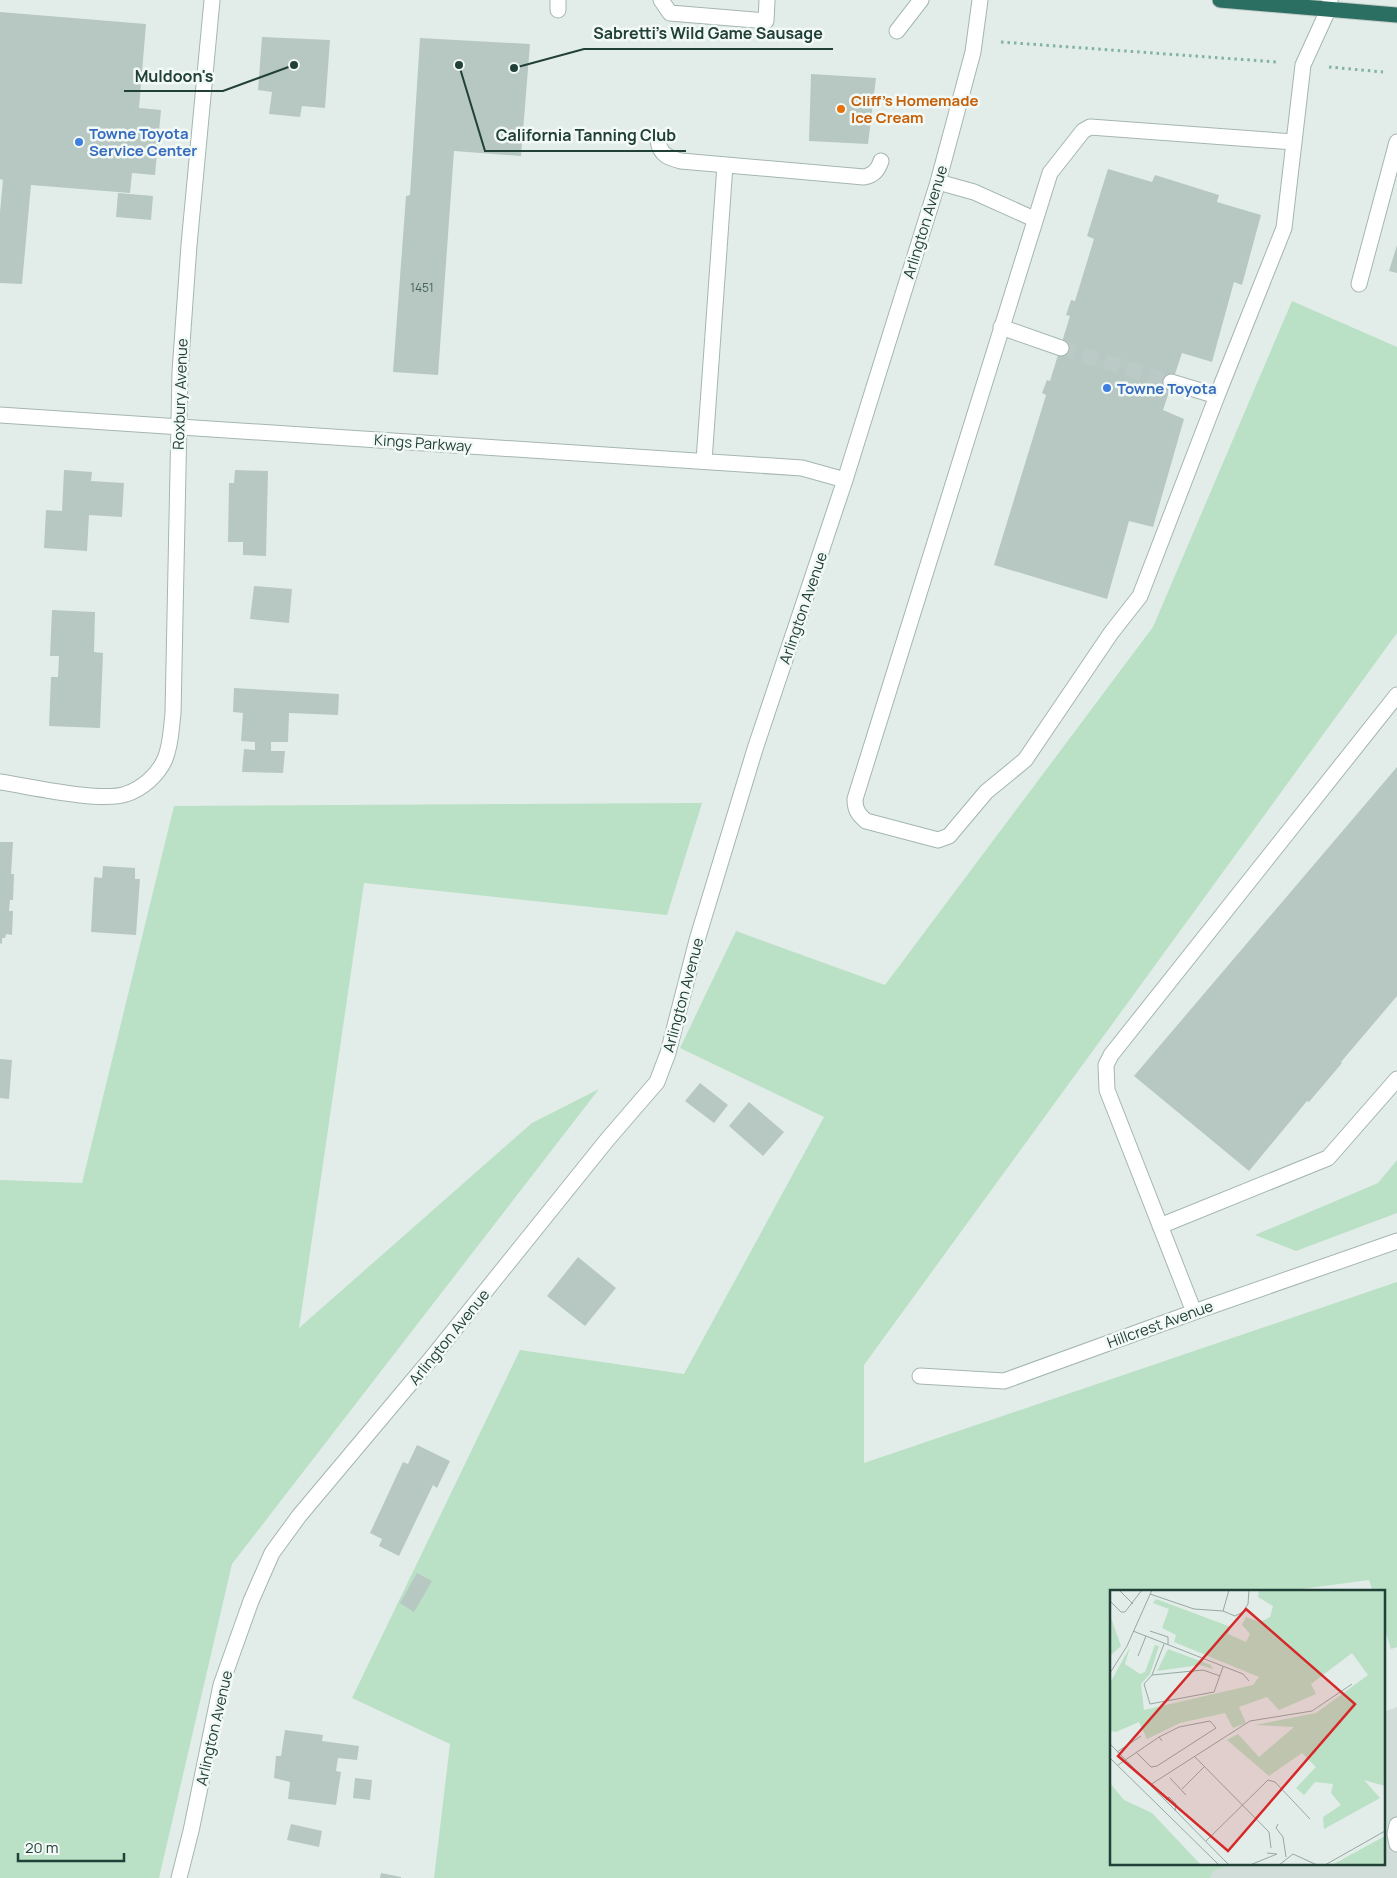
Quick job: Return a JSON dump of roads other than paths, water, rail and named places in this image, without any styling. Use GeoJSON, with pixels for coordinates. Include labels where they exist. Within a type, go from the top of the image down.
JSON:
{"type":"FeatureCollection","features":[{"type":"Feature","properties":{"kind":"highway"},"geometry":{"type":"LineString","coordinates":[[1220,0],[1329,4],[1397,15]]}},
{"type":"Feature","properties":{"kind":"street","name":"Roxbury Avenue"},"geometry":{"type":"LineString","coordinates":[[0,782],[92,796],[125,795],[147,782],[158,770],[165,759],[170,745],[173,714],[181,352],[212,0]]}},
{"type":"Feature","properties":{"kind":"street"},"geometry":{"type":"LineString","coordinates":[[661,0],[670,13],[766,21],[767,0]]}},
{"type":"Feature","properties":{"kind":"street"},"geometry":{"type":"LineString","coordinates":[[897,31],[921,0]]}},
{"type":"Feature","properties":{"kind":"street","name":"Arlington Avenue"},"geometry":{"type":"LineString","coordinates":[[179,1878],[221,1686],[251,1601],[272,1553],[299,1516],[430,1360],[607,1140],[657,1082],[668,1053],[697,940],[754,749],[845,480],[938,182],[975,38],[980,0]]}},
{"type":"Feature","properties":{"kind":"street"},"geometry":{"type":"LineString","coordinates":[[1294,142],[1087,127],[1050,172],[855,800],[858,814],[866,821],[938,840],[944,839],[986,792],[1025,760],[1111,633],[1140,596],[1284,228],[1294,142],[1303,64],[1329,4]]}},
{"type":"Feature","properties":{"kind":"street"},"geometry":{"type":"LineString","coordinates":[[658,141],[662,153],[671,159],[725,165],[864,177],[876,172],[881,161]]}},
{"type":"Feature","properties":{"kind":"street"},"geometry":{"type":"LineString","coordinates":[[1359,284],[1397,142]]}},
{"type":"Feature","properties":{"kind":"street"},"geometry":{"type":"LineString","coordinates":[[704,461],[725,165]]}},
{"type":"Feature","properties":{"kind":"street"},"geometry":{"type":"LineString","coordinates":[[938,182],[974,192],[1034,219]]}},
{"type":"Feature","properties":{"kind":"street"},"geometry":{"type":"LineString","coordinates":[[1001,327],[1060,348]]}},
{"type":"Feature","properties":{"kind":"street"},"geometry":{"type":"LineString","coordinates":[[1171,382],[1217,396]]}},
{"type":"Feature","properties":{"kind":"street","name":"Kings Parkway"},"geometry":{"type":"LineString","coordinates":[[0,415],[802,468],[845,480]]}},
{"type":"Feature","properties":{"kind":"street"},"geometry":{"type":"LineString","coordinates":[[1194,1312],[1107,1090],[1106,1065],[1111,1055],[1397,695]]}},
{"type":"Feature","properties":{"kind":"street"},"geometry":{"type":"LineString","coordinates":[[1160,1226],[1328,1158],[1397,1078]]}},
{"type":"Feature","properties":{"kind":"street","name":"Hillcrest Avenue"},"geometry":{"type":"LineString","coordinates":[[920,1376],[1004,1381],[1397,1241]]}},
{"type":"Feature","properties":{"kind":"street"},"geometry":{"type":"LineString","coordinates":[[1397,1825],[1395,1834],[1397,1844]]}},
{"type":"Feature","properties":{"kind":"tunnel"},"geometry":{"type":"LineString","coordinates":[[1061,348],[1171,382]]}},
{"type":"Feature","properties":{"kind":"place","name":"Muldoon's"},"geometry":{"type":"Point","coordinates":[294,65]}},
{"type":"Feature","properties":{"kind":"place","name":"California Tanning Club"},"geometry":{"type":"Point","coordinates":[459,65]}},
{"type":"Feature","properties":{"kind":"place","name":"Sabretti's Wild Game Sausage"},"geometry":{"type":"Point","coordinates":[514,68]}},
{"type":"Feature","properties":{"kind":"place","name":"Cliff's Homemade Ice Cream"},"geometry":{"type":"Point","coordinates":[841,109]}},
{"type":"Feature","properties":{"kind":"place","name":"Towne Toyota Service Center"},"geometry":{"type":"Point","coordinates":[79,142]}},
{"type":"Feature","properties":{"kind":"place","name":"Towne Toyota"},"geometry":{"type":"Point","coordinates":[1107,388]}}]}
